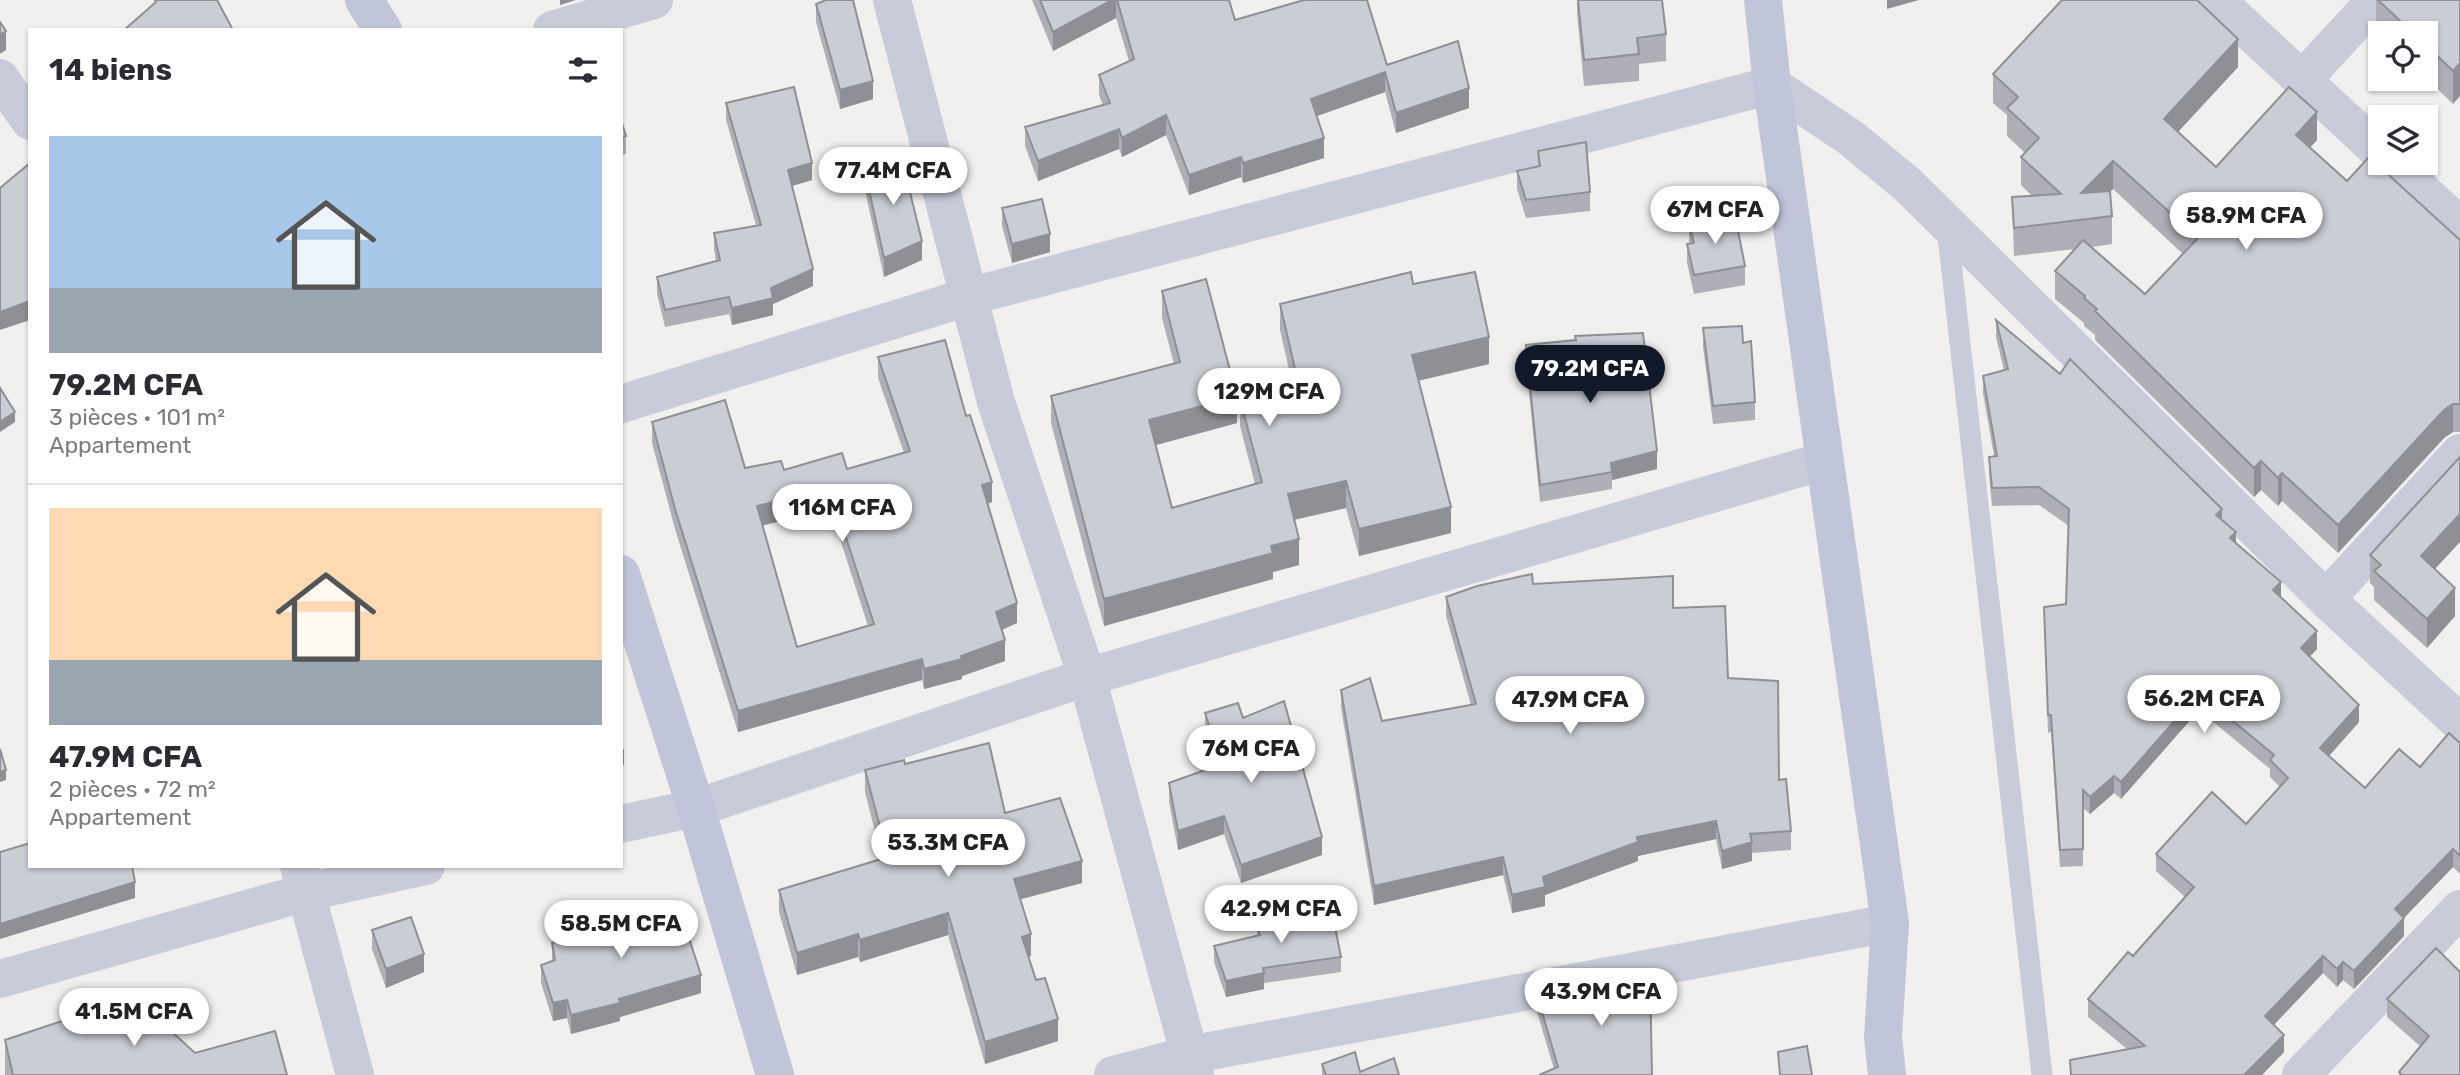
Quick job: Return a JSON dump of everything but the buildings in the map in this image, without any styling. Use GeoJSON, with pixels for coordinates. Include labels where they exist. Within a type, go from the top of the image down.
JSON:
{"type":"FeatureCollection","features":[{"type":"Feature","properties":{"kind":"street"},"geometry":{"type":"LineString","coordinates":[[364,0],[382,28]]}},
{"type":"Feature","properties":{"kind":"street"},"geometry":{"type":"LineString","coordinates":[[559,28],[654,0]]}},
{"type":"Feature","properties":{"kind":"street"},"geometry":{"type":"LineString","coordinates":[[892,0],[971,296],[996,402],[1087,677],[1192,1065]]}},
{"type":"Feature","properties":{"kind":"street"},"geometry":{"type":"LineString","coordinates":[[1763,0],[1772,85],[1890,923],[1883,1037],[1886,1075]]}},
{"type":"Feature","properties":{"kind":"street"},"geometry":{"type":"LineString","coordinates":[[2216,0],[2368,141]]}},
{"type":"Feature","properties":{"kind":"street"},"geometry":{"type":"LineString","coordinates":[[2302,80],[2376,0]]}},
{"type":"Feature","properties":{"kind":"street"},"geometry":{"type":"LineString","coordinates":[[0,78],[28,118]]}},
{"type":"Feature","properties":{"kind":"street"},"geometry":{"type":"LineString","coordinates":[[623,403],[971,296],[1772,85],[1851,138],[1946,222],[2326,598],[2460,723]]}},
{"type":"Feature","properties":{"kind":"street"},"geometry":{"type":"LineString","coordinates":[[2405,175],[2460,226]]}},
{"type":"Feature","properties":{"kind":"street"},"geometry":{"type":"LineString","coordinates":[[2326,598],[2460,453]]}},
{"type":"Feature","properties":{"kind":"street"},"geometry":{"type":"LineString","coordinates":[[623,824],[695,808],[1087,677],[1824,461]]}},
{"type":"Feature","properties":{"kind":"street"},"geometry":{"type":"LineString","coordinates":[[623,580],[775,1075]]}},
{"type":"Feature","properties":{"kind":"street"},"geometry":{"type":"LineString","coordinates":[[0,979],[303,879],[407,868]]}},
{"type":"Feature","properties":{"kind":"street"},"geometry":{"type":"LineString","coordinates":[[303,879],[355,1075]]}},
{"type":"Feature","properties":{"kind":"street"},"geometry":{"type":"LineString","coordinates":[[2301,1075],[2460,909]]}},
{"type":"Feature","properties":{"kind":"street"},"geometry":{"type":"LineString","coordinates":[[1113,1075],[1192,1065],[1890,923]]}},
{"type":"Feature","properties":{"kind":"lane"},"geometry":{"type":"LineString","coordinates":[[1946,222],[2042,1075]]}}]}
